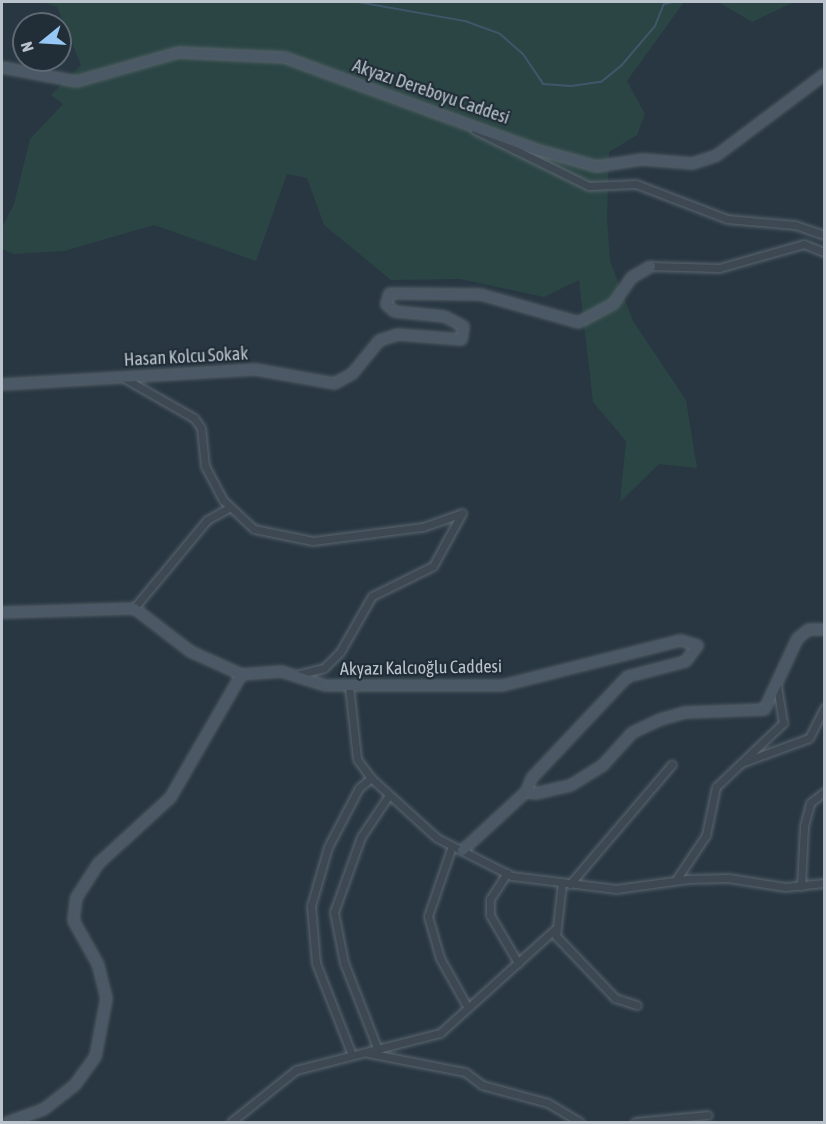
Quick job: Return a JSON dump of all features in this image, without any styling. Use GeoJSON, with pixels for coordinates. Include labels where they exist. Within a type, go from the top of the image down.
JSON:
{"type":"FeatureCollection","features":[{"type":"Feature","properties":{"kind":"main road","name":"Akyazı Dereboyu Caddesi"},"geometry":{"type":"LineString","coordinates":[[2,67],[76,81],[178,52],[238,52],[284,57],[452,116],[535,149],[596,166],[642,159],[692,163],[731,145],[825,74]]}},
{"type":"Feature","properties":{"kind":"main road","name":"Hasan Kolcu Sokak"},"geometry":{"type":"LineString","coordinates":[[2,384],[255,369],[334,383],[352,374],[379,340],[397,334],[461,339],[463,326],[444,316],[394,311],[386,303],[389,293],[480,294],[578,322],[613,303],[631,277],[650,266]]}},
{"type":"Feature","properties":{"kind":"main road"},"geometry":{"type":"LineString","coordinates":[[2,612],[134,608],[190,651],[241,674],[170,797],[98,863],[76,897],[73,920],[97,963],[106,998],[95,1056],[74,1085],[43,1109],[7,1122]]}},
{"type":"Feature","properties":{"kind":"main road"},"geometry":{"type":"LineString","coordinates":[[462,850],[526,791],[570,785],[603,764],[632,732],[660,719],[684,712],[764,709],[777,686],[797,638],[808,629],[825,629]]}},
{"type":"Feature","properties":{"kind":"main road","name":"Akyazı Kalcıoğlu Caddesi"},"geometry":{"type":"LineString","coordinates":[[241,674],[293,675],[348,686],[375,681],[502,685],[680,640],[697,645],[685,661],[627,676],[531,778],[526,791]]}},
{"type":"Feature","properties":{"kind":"street"},"geometry":{"type":"LineString","coordinates":[[452,116],[505,149],[589,186],[614,189],[636,184],[727,219],[795,225],[825,235]]}},
{"type":"Feature","properties":{"kind":"street"},"geometry":{"type":"LineString","coordinates":[[650,266],[719,268],[804,244],[825,252]]}},
{"type":"Feature","properties":{"kind":"street"},"geometry":{"type":"LineString","coordinates":[[122,377],[194,418],[201,428],[205,466],[230,507],[254,529],[313,541],[423,527],[462,513],[433,566],[372,596],[340,652],[324,668],[293,675]]}},
{"type":"Feature","properties":{"kind":"street"},"geometry":{"type":"LineString","coordinates":[[134,608],[207,520],[230,507]]}},
{"type":"Feature","properties":{"kind":"street"},"geometry":{"type":"LineString","coordinates":[[348,686],[357,759],[371,778],[452,846],[507,873],[616,890],[676,880],[728,878],[801,886],[825,883]]}},
{"type":"Feature","properties":{"kind":"street"},"geometry":{"type":"LineString","coordinates":[[676,880],[706,836],[716,787],[738,763],[783,723],[777,686]]}},
{"type":"Feature","properties":{"kind":"street"},"geometry":{"type":"LineString","coordinates":[[738,763],[809,738],[825,708]]}},
{"type":"Feature","properties":{"kind":"street"},"geometry":{"type":"LineString","coordinates":[[570,884],[672,764]]}},
{"type":"Feature","properties":{"kind":"street"},"geometry":{"type":"LineString","coordinates":[[352,1055],[316,963],[311,906],[328,847],[359,788],[371,778]]}},
{"type":"Feature","properties":{"kind":"street"},"geometry":{"type":"LineString","coordinates":[[801,886],[804,826],[810,803],[825,792]]}},
{"type":"Feature","properties":{"kind":"street"},"geometry":{"type":"LineString","coordinates":[[378,1050],[344,963],[334,912],[361,837],[389,795]]}},
{"type":"Feature","properties":{"kind":"street"},"geometry":{"type":"LineString","coordinates":[[452,846],[428,916],[440,958],[468,1008]]}},
{"type":"Feature","properties":{"kind":"street"},"geometry":{"type":"LineString","coordinates":[[507,873],[490,899],[490,915],[518,963]]}},
{"type":"Feature","properties":{"kind":"street"},"geometry":{"type":"LineString","coordinates":[[231,1122],[296,1070],[440,1033],[554,930],[562,883]]}},
{"type":"Feature","properties":{"kind":"street"},"geometry":{"type":"LineString","coordinates":[[554,930],[615,998],[637,1005]]}},
{"type":"Feature","properties":{"kind":"street"},"geometry":{"type":"LineString","coordinates":[[368,1053],[465,1072],[482,1085],[548,1103],[580,1122]]}},
{"type":"Feature","properties":{"kind":"street"},"geometry":{"type":"LineString","coordinates":[[635,1122],[708,1115]]}},
{"type":"Feature","properties":{"kind":"green space"},"geometry":{"type":"Polygon","coordinates":[[[43,2],[684,2],[627,81],[645,114],[637,135],[609,152],[607,217],[610,261],[633,321],[686,400],[697,468],[659,464],[620,502],[626,441],[593,402],[579,280],[544,297],[460,279],[391,280],[324,225],[307,178],[287,174],[256,261],[154,225],[64,251],[14,254],[2,249],[2,227],[14,204],[30,139],[63,104],[51,95],[81,65],[72,43],[72,12],[59,12],[57,7],[43,2]]]}},
{"type":"Feature","properties":{"kind":"green space"},"geometry":{"type":"Polygon","coordinates":[[[718,2],[794,2],[752,22],[718,2]]]}},
{"type":"Feature","properties":{"kind":"waterway"},"geometry":{"type":"LineString","coordinates":[[358,2],[465,21],[500,34],[523,54],[543,84],[571,86],[601,82],[621,66],[655,26],[664,4],[673,2]]}}]}
